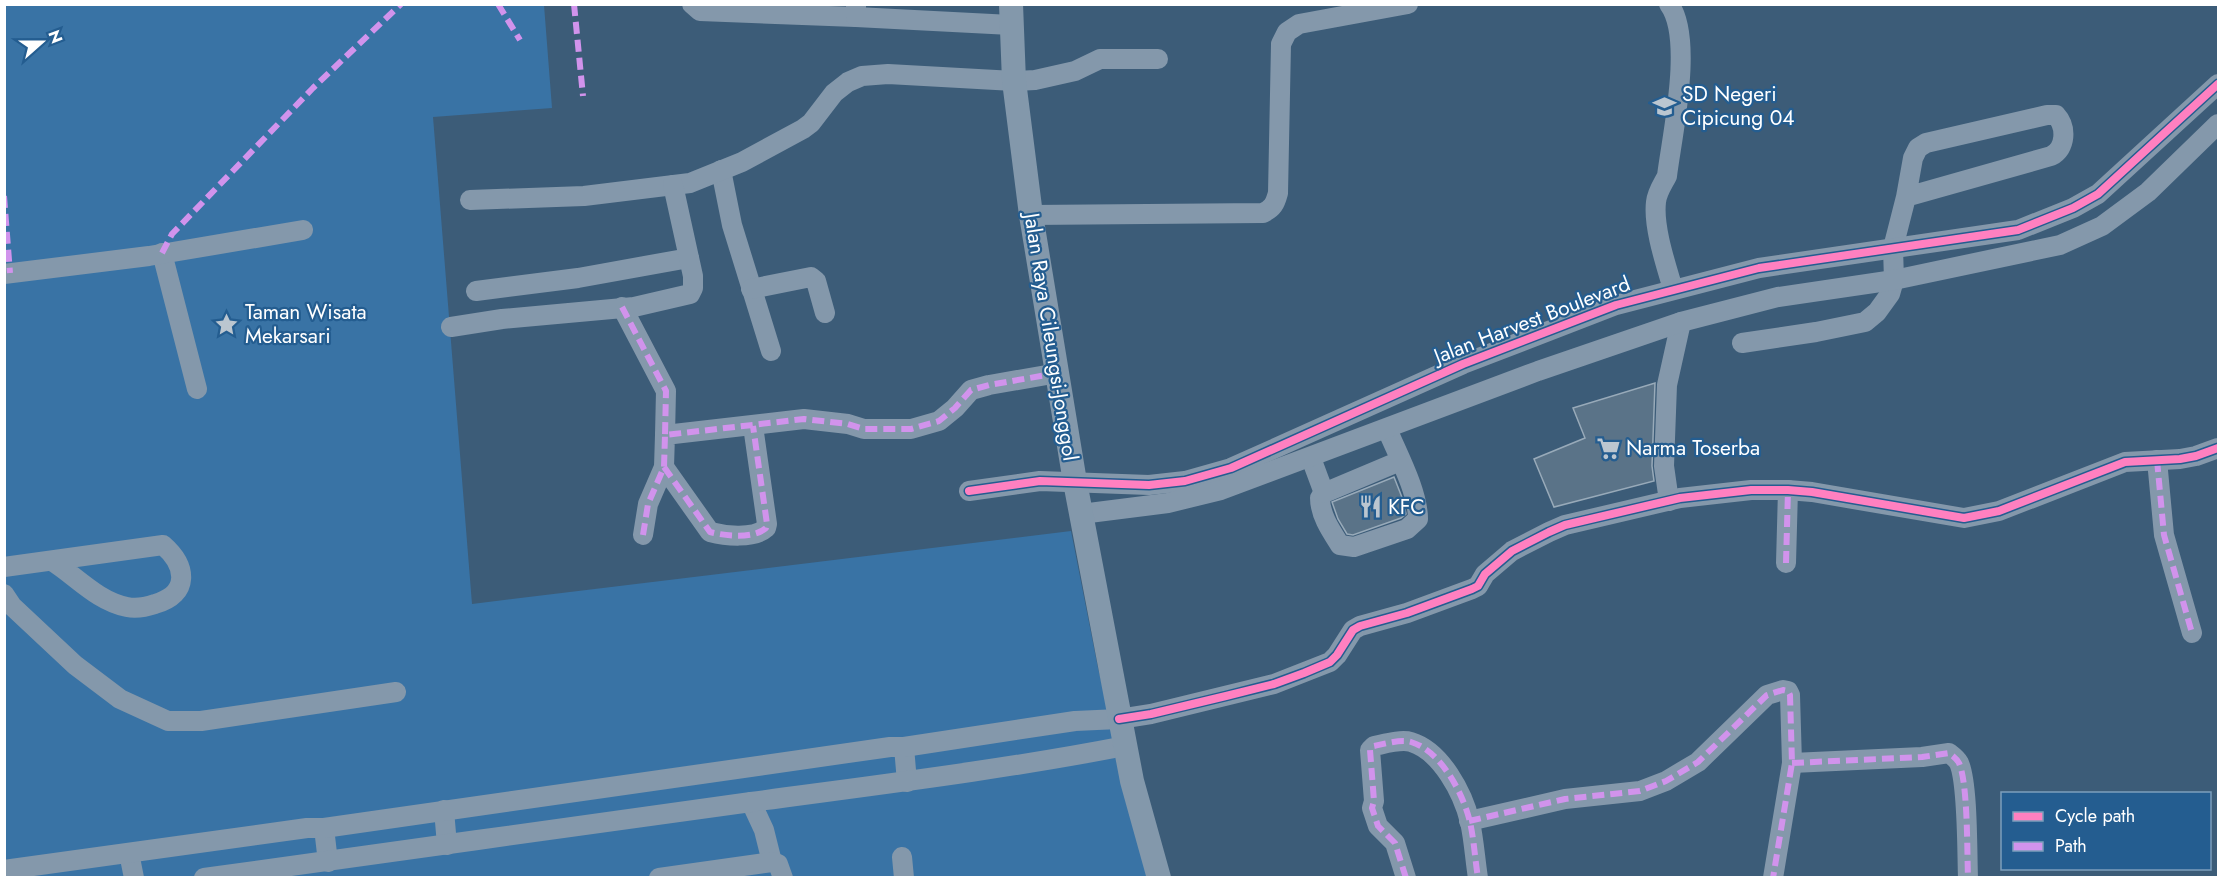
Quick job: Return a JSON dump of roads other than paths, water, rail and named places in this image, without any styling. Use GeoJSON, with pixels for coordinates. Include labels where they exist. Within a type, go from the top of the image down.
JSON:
{"type":"FeatureCollection","features":[{"type":"Feature","properties":{"kind":"main road","name":"Jalan Raya Cileungsi-Jonggol"},"geometry":{"type":"LineString","coordinates":[[1011,15],[1014,81],[1030,215],[1075,482],[1132,781],[1159,878]]}},
{"type":"Feature","properties":{"kind":"street"},"geometry":{"type":"LineString","coordinates":[[692,4],[700,11],[856,11],[1011,15]]}},
{"type":"Feature","properties":{"kind":"street"},"geometry":{"type":"LineString","coordinates":[[1030,215],[1263,213],[1271,209],[1278,193],[1281,44],[1287,32],[1299,24],[1408,4]]}},
{"type":"Feature","properties":{"kind":"street"},"geometry":{"type":"LineString","coordinates":[[1669,4],[1676,19],[1682,59],[1667,176],[1655,203],[1659,240],[1672,289]]}},
{"type":"Feature","properties":{"kind":"street"},"geometry":{"type":"LineString","coordinates":[[470,200],[584,196],[690,183],[766,150],[811,123],[834,93],[848,82],[862,76],[888,74],[1014,81],[1035,80],[1076,70],[1100,59],[1158,59]]}},
{"type":"Feature","properties":{"kind":"street","name":"Jalan Harvest Boulevard"},"geometry":{"type":"LineString","coordinates":[[969,491],[1040,481],[1149,486],[1185,482],[1217,473],[1448,371],[1616,305],[1759,268],[2018,230],[2073,208],[2098,194],[2218,84]]}},
{"type":"Feature","properties":{"kind":"street"},"geometry":{"type":"LineString","coordinates":[[1742,343],[1865,322],[1884,305],[1894,280],[1893,248],[1913,158],[1918,148],[1926,143],[2047,115],[2056,116],[2062,123],[2063,142],[2060,149],[2051,156],[1906,197]]}},
{"type":"Feature","properties":{"kind":"street"},"geometry":{"type":"LineString","coordinates":[[1081,514],[1168,503],[1221,490],[1538,371],[1681,322],[1778,297],[1894,280],[2060,245],[2102,226],[2148,192],[2218,124]]}},
{"type":"Feature","properties":{"kind":"street"},"geometry":{"type":"LineString","coordinates":[[721,170],[732,225],[771,351]]}},
{"type":"Feature","properties":{"kind":"street"},"geometry":{"type":"LineString","coordinates":[[451,327],[502,319],[574,314],[645,304],[690,294],[693,285],[674,185]]}},
{"type":"Feature","properties":{"kind":"street"},"geometry":{"type":"LineString","coordinates":[[4,274],[162,253],[303,230]]}},
{"type":"Feature","properties":{"kind":"street"},"geometry":{"type":"LineString","coordinates":[[162,253],[197,389]]}},
{"type":"Feature","properties":{"kind":"street"},"geometry":{"type":"LineString","coordinates":[[476,291],[578,278],[689,258]]}},
{"type":"Feature","properties":{"kind":"street"},"geometry":{"type":"LineString","coordinates":[[751,289],[811,277],[816,281],[825,313]]}},
{"type":"Feature","properties":{"kind":"street"},"geometry":{"type":"LineString","coordinates":[[622,307],[666,391],[664,467],[648,504],[644,535]]}},
{"type":"Feature","properties":{"kind":"street"},"geometry":{"type":"LineString","coordinates":[[1669,501],[1664,466],[1667,385],[1681,322]]}},
{"type":"Feature","properties":{"kind":"street"},"geometry":{"type":"LineString","coordinates":[[1448,371],[1461,401]]}},
{"type":"Feature","properties":{"kind":"street"},"geometry":{"type":"LineString","coordinates":[[666,435],[804,419],[848,424],[864,429],[911,429],[939,421],[971,390],[989,384],[1058,373]]}},
{"type":"Feature","properties":{"kind":"street"},"geometry":{"type":"LineString","coordinates":[[664,467],[710,532],[759,533],[766,528],[767,524],[753,426]]}},
{"type":"Feature","properties":{"kind":"street"},"geometry":{"type":"LineString","coordinates":[[1387,429],[1400,461],[1418,506],[1418,519],[1407,529],[1354,547],[1340,545],[1330,529],[1320,505],[1320,498],[1324,494],[1400,461]]}},
{"type":"Feature","properties":{"kind":"street"},"geometry":{"type":"LineString","coordinates":[[4,870],[307,828],[324,828],[1076,721],[1119,719],[1151,714],[1274,684],[1323,666],[1337,655],[1353,630],[1472,589],[1478,586],[1485,574],[1512,552],[1537,537],[1565,525],[1669,501],[1751,490],[1812,492],[1964,518],[1999,511],[2126,462],[2196,456],[2218,448]]}},
{"type":"Feature","properties":{"kind":"street"},"geometry":{"type":"LineString","coordinates":[[1311,458],[1324,494]]}},
{"type":"Feature","properties":{"kind":"street"},"geometry":{"type":"LineString","coordinates":[[2157,460],[2164,535],[2192,633]]}},
{"type":"Feature","properties":{"kind":"street"},"geometry":{"type":"LineString","coordinates":[[1786,563],[1788,490]]}},
{"type":"Feature","properties":{"kind":"street"},"geometry":{"type":"LineString","coordinates":[[4,567],[162,545],[173,554],[180,567],[182,578],[171,598],[144,608],[130,608],[118,605],[90,590],[52,561]]}},
{"type":"Feature","properties":{"kind":"street"},"geometry":{"type":"LineString","coordinates":[[4,594],[12,606],[75,665],[120,699],[168,721],[201,721],[396,692]]}},
{"type":"Feature","properties":{"kind":"street"},"geometry":{"type":"LineString","coordinates":[[1469,821],[1565,799],[1640,792],[1666,781],[1698,762],[1767,696],[1783,690],[1788,691],[1790,695],[1792,763],[1773,878]]}},
{"type":"Feature","properties":{"kind":"street"},"geometry":{"type":"LineString","coordinates":[[1406,878],[1395,843],[1378,826],[1372,808],[1374,796],[1370,750],[1374,746],[1409,741],[1426,749],[1444,767],[1455,786],[1469,821],[1478,878]]}},
{"type":"Feature","properties":{"kind":"street"},"geometry":{"type":"LineString","coordinates":[[204,878],[907,782],[1125,746]]}},
{"type":"Feature","properties":{"kind":"street"},"geometry":{"type":"LineString","coordinates":[[904,747],[907,782]]}},
{"type":"Feature","properties":{"kind":"street"},"geometry":{"type":"LineString","coordinates":[[1792,763],[1922,757],[1949,753],[1959,762],[1964,789],[1968,878]]}},
{"type":"Feature","properties":{"kind":"street"},"geometry":{"type":"LineString","coordinates":[[660,878],[778,870],[751,802]]}},
{"type":"Feature","properties":{"kind":"street"},"geometry":{"type":"LineString","coordinates":[[444,810],[447,844]]}},
{"type":"Feature","properties":{"kind":"street"},"geometry":{"type":"LineString","coordinates":[[324,828],[328,862]]}},
{"type":"Feature","properties":{"kind":"street"},"geometry":{"type":"LineString","coordinates":[[129,853],[134,878]]}},
{"type":"Feature","properties":{"kind":"street"},"geometry":{"type":"LineString","coordinates":[[902,857],[904,878]]}},
{"type":"Feature","properties":{"kind":"place","name":"SD Negeri Cipicung 04"},"geometry":{"type":"Point","coordinates":[1664,106]}},
{"type":"Feature","properties":{"kind":"place","name":"Taman Wisata Mekarsari"},"geometry":{"type":"Point","coordinates":[227,324]}},
{"type":"Feature","properties":{"kind":"place","name":"Narma Toserba"},"geometry":{"type":"Point","coordinates":[1608,448]}},
{"type":"Feature","properties":{"kind":"place","name":"KFC"},"geometry":{"type":"Point","coordinates":[1370,507]}}]}
